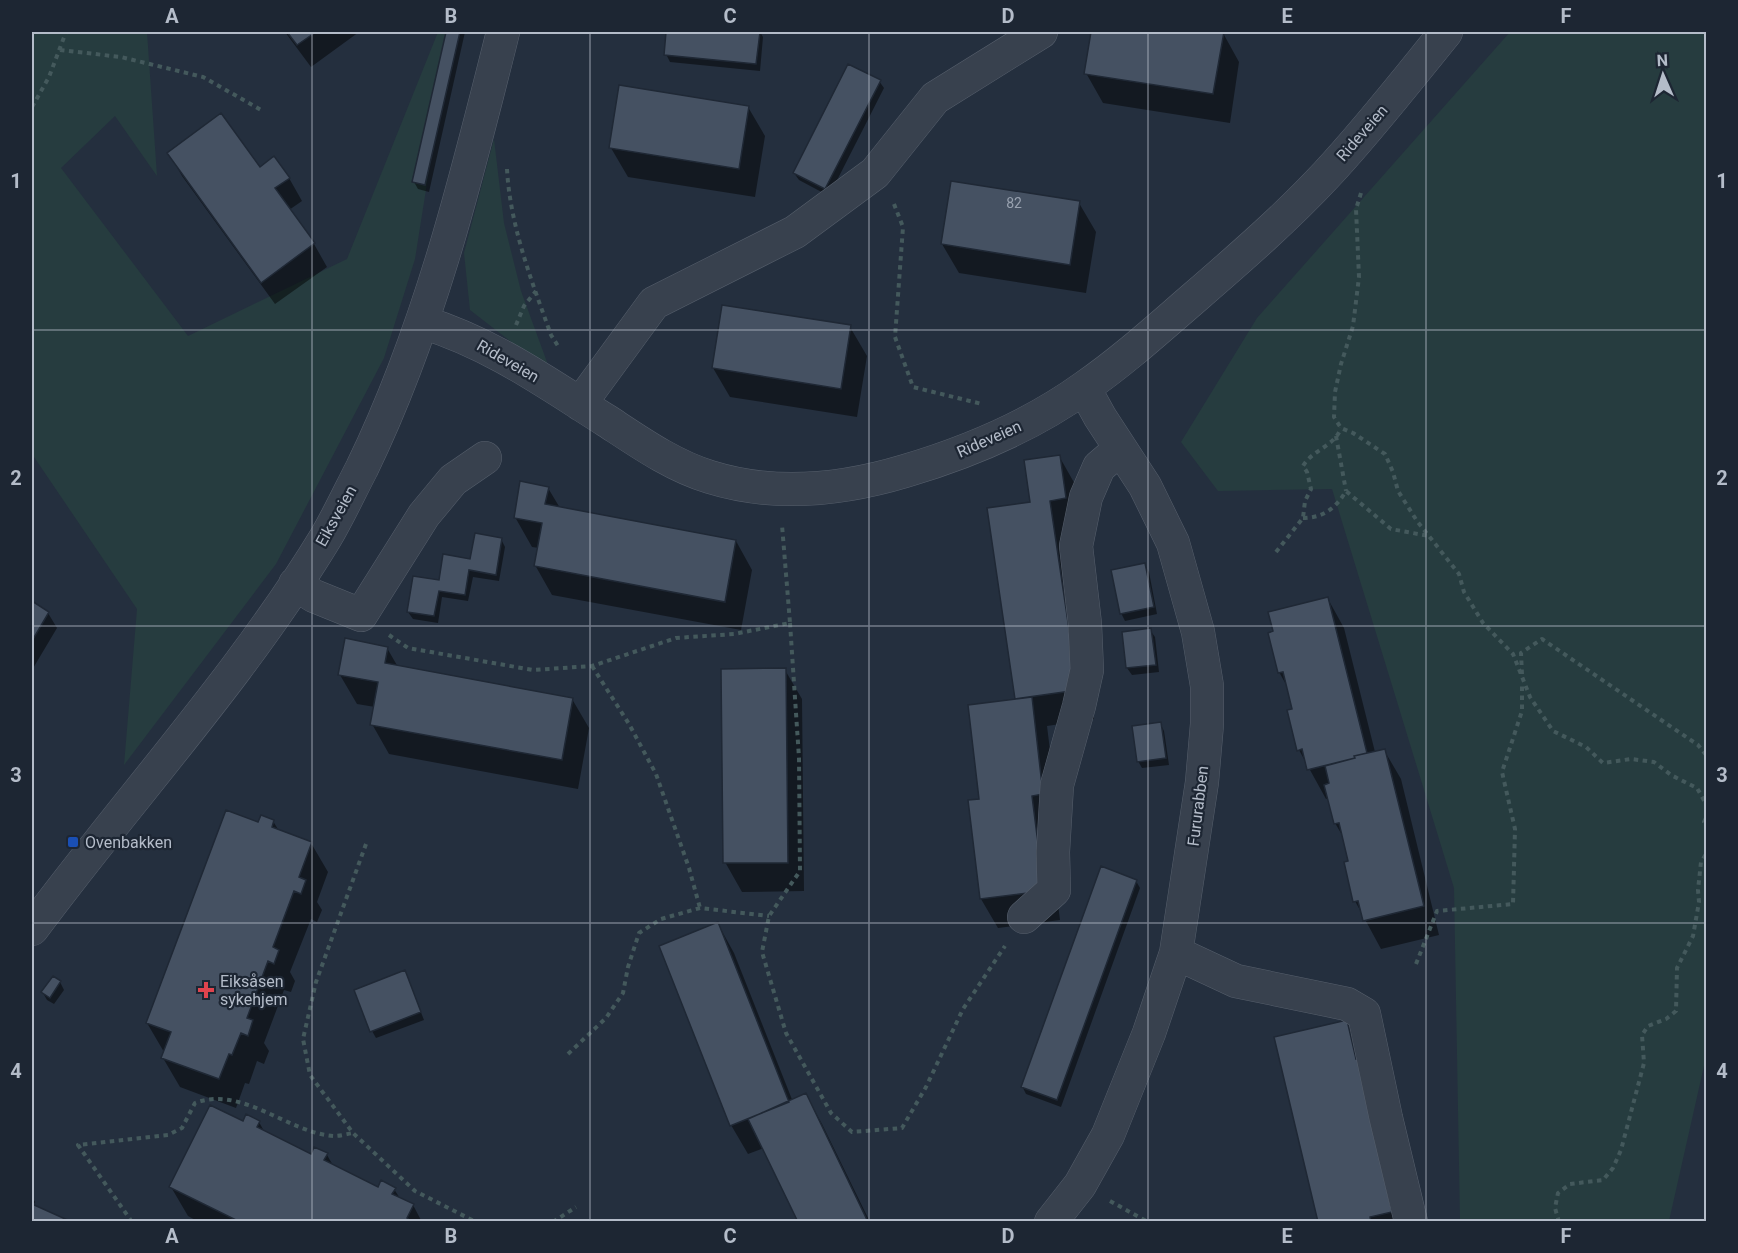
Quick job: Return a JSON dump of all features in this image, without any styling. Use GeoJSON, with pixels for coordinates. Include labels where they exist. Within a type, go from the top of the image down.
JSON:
{"type":"FeatureCollection","features":[{"type":"Feature","properties":{"kind":"street","name":"Eiksveien"},"geometry":{"type":"LineString","coordinates":[[32,929],[71,876],[236,668],[327,536],[377,436],[422,322],[460,196],[503,32]]}},
{"type":"Feature","properties":{"kind":"street"},"geometry":{"type":"LineString","coordinates":[[586,396],[654,303],[795,232],[875,173],[935,98],[1041,32]]}},
{"type":"Feature","properties":{"kind":"street","name":"Rideveien"},"geometry":{"type":"LineString","coordinates":[[422,322],[467,337],[586,396],[678,464],[707,476],[741,485],[780,490],[850,484],[889,476],[997,438],[1046,412],[1084,388],[1145,340],[1289,213],[1371,124],[1446,32]]}},
{"type":"Feature","properties":{"kind":"street","name":"Fururabben"},"geometry":{"type":"LineString","coordinates":[[1052,1221],[1080,1185],[1108,1136],[1149,1033],[1176,953],[1202,782],[1206,724],[1207,686],[1198,632],[1173,543],[1145,486],[1084,388]]}},
{"type":"Feature","properties":{"kind":"street"},"geometry":{"type":"LineString","coordinates":[[1024,917],[1054,890],[1053,852],[1057,785],[1087,670],[1085,624],[1076,546],[1086,497],[1100,467],[1120,449]]}},
{"type":"Feature","properties":{"kind":"street"},"geometry":{"type":"LineString","coordinates":[[295,584],[314,596],[361,615],[424,515],[453,480],[484,458]]}},
{"type":"Feature","properties":{"kind":"street"},"geometry":{"type":"LineString","coordinates":[[1176,953],[1236,981],[1347,1004],[1364,1014],[1411,1221]]}},
{"type":"Feature","properties":{"kind":"path"},"geometry":{"type":"LineString","coordinates":[[32,106],[49,77],[66,32]]}},
{"type":"Feature","properties":{"kind":"path"},"geometry":{"type":"LineString","coordinates":[[60,50],[121,57],[203,77],[263,111]]}},
{"type":"Feature","properties":{"kind":"path"},"geometry":{"type":"LineString","coordinates":[[880,166],[903,227],[895,337],[914,387],[986,405]]}},
{"type":"Feature","properties":{"kind":"path"},"geometry":{"type":"LineString","coordinates":[[507,167],[524,257],[551,335],[586,396]]}},
{"type":"Feature","properties":{"kind":"path"},"geometry":{"type":"LineString","coordinates":[[1362,190],[1356,209],[1359,277],[1357,296],[1353,326],[1335,392],[1334,417],[1341,428],[1353,433],[1385,454],[1398,491],[1417,521],[1459,574],[1464,592],[1483,624],[1512,654],[1530,698],[1553,731],[1586,747],[1603,763],[1631,759],[1654,762],[1671,775],[1697,788],[1707,804]]}},
{"type":"Feature","properties":{"kind":"path"},"geometry":{"type":"LineString","coordinates":[[512,334],[524,306],[536,291]]}},
{"type":"Feature","properties":{"kind":"path"},"geometry":{"type":"LineString","coordinates":[[1276,552],[1303,518],[1305,501],[1311,489],[1307,472],[1303,466],[1307,459],[1324,449],[1341,428]]}},
{"type":"Feature","properties":{"kind":"path"},"geometry":{"type":"LineString","coordinates":[[1336,436],[1346,491],[1391,530],[1429,536]]}},
{"type":"Feature","properties":{"kind":"path"},"geometry":{"type":"LineString","coordinates":[[780,490],[799,758],[800,871],[769,916],[762,952],[786,1033],[831,1113],[852,1132],[902,1128],[926,1087],[963,1009],[1024,917]]}},
{"type":"Feature","properties":{"kind":"path"},"geometry":{"type":"LineString","coordinates":[[1303,518],[1316,518],[1337,506],[1346,491]]}},
{"type":"Feature","properties":{"kind":"path"},"geometry":{"type":"LineString","coordinates":[[361,615],[408,648],[533,669],[592,666],[676,638],[734,634],[790,623]]}},
{"type":"Feature","properties":{"kind":"path"},"geometry":{"type":"LineString","coordinates":[[1416,964],[1437,911],[1513,904],[1515,829],[1502,772],[1522,711],[1521,652],[1542,639],[1698,745],[1707,755]]}},
{"type":"Feature","properties":{"kind":"path"},"geometry":{"type":"LineString","coordinates":[[592,666],[656,774],[690,868],[700,908]]}},
{"type":"Feature","properties":{"kind":"path"},"geometry":{"type":"LineString","coordinates":[[1707,818],[1704,822],[1707,825]]}},
{"type":"Feature","properties":{"kind":"path"},"geometry":{"type":"LineString","coordinates":[[366,844],[316,982],[303,1039],[310,1075],[352,1133],[415,1191],[476,1221]]}},
{"type":"Feature","properties":{"kind":"path"},"geometry":{"type":"LineString","coordinates":[[1559,1221],[1555,1208],[1558,1193],[1570,1184],[1603,1180],[1613,1168],[1622,1150],[1644,1063],[1642,1035],[1648,1026],[1676,1011],[1677,968],[1693,936],[1699,902],[1701,862],[1707,854]]}},
{"type":"Feature","properties":{"kind":"path"},"geometry":{"type":"LineString","coordinates":[[568,1054],[606,1018],[623,993],[628,967],[639,933],[661,919],[700,908],[769,916]]}},
{"type":"Feature","properties":{"kind":"path"},"geometry":{"type":"LineString","coordinates":[[132,1221],[78,1145],[168,1135],[182,1128],[195,1102],[207,1098],[218,1098],[271,1113],[307,1130],[334,1136],[352,1133]]}},
{"type":"Feature","properties":{"kind":"path"},"geometry":{"type":"LineString","coordinates":[[1080,1185],[1148,1221]]}},
{"type":"Feature","properties":{"kind":"path"},"geometry":{"type":"LineString","coordinates":[[554,1221],[576,1207]]}},
{"type":"Feature","properties":{"kind":"green space"},"geometry":{"type":"Polygon","coordinates":[[[32,32],[147,32],[157,176],[115,116],[61,168],[188,336],[347,259],[438,32],[451,32],[415,259],[384,358],[276,564],[124,765],[137,609],[32,454],[32,32]]]}},
{"type":"Feature","properties":{"kind":"green space"},"geometry":{"type":"Polygon","coordinates":[[[1510,32],[1706,32],[1706,1057],[1669,1221],[1460,1221],[1454,888],[1332,489],[1218,491],[1181,442],[1257,318],[1510,32]]]}},
{"type":"Feature","properties":{"kind":"green space"},"geometry":{"type":"Polygon","coordinates":[[[494,139],[504,223],[521,291],[551,373],[470,310],[464,253],[494,139]]]}},
{"type":"Feature","properties":{"kind":"building"},"geometry":{"type":"Polygon","coordinates":[[[287,32],[316,32],[297,45],[287,32]]]}},
{"type":"Feature","properties":{"kind":"building"},"geometry":{"type":"Polygon","coordinates":[[[446,32],[460,32],[425,185],[412,182],[446,32]]]}},
{"type":"Feature","properties":{"kind":"building"},"geometry":{"type":"Polygon","coordinates":[[[666,32],[760,32],[756,64],[664,55],[666,32]]]}},
{"type":"Feature","properties":{"kind":"building"},"geometry":{"type":"Polygon","coordinates":[[[1091,32],[1224,32],[1213,94],[1084,74],[1091,32]]]}},
{"type":"Feature","properties":{"kind":"building"},"geometry":{"type":"Polygon","coordinates":[[[848,64],[881,80],[825,189],[793,173],[848,64]]]}},
{"type":"Feature","properties":{"kind":"building"},"geometry":{"type":"Polygon","coordinates":[[[619,85],[749,106],[739,169],[609,148],[619,85]]]}},
{"type":"Feature","properties":{"kind":"building"},"geometry":{"type":"Polygon","coordinates":[[[221,113],[260,167],[274,156],[290,178],[275,188],[315,243],[261,283],[167,153],[221,113]]]}},
{"type":"Feature","properties":{"kind":"building"},"geometry":{"type":"Polygon","coordinates":[[[951,181],[1080,201],[1070,265],[941,244],[951,181]]]}},
{"type":"Feature","properties":{"kind":"building"},"geometry":{"type":"Polygon","coordinates":[[[722,305],[851,325],[841,389],[712,368],[722,305]]]}},
{"type":"Feature","properties":{"kind":"building"},"geometry":{"type":"Polygon","coordinates":[[[1060,455],[1066,498],[1050,501],[1078,690],[1015,699],[987,508],[1030,502],[1024,460],[1060,455]]]}},
{"type":"Feature","properties":{"kind":"building"},"geometry":{"type":"Polygon","coordinates":[[[520,481],[549,487],[545,504],[736,540],[725,602],[534,566],[542,523],[514,518],[520,481]]]}},
{"type":"Feature","properties":{"kind":"building"},"geometry":{"type":"Polygon","coordinates":[[[475,533],[502,538],[496,575],[469,570],[465,595],[439,591],[434,616],[407,612],[413,576],[439,580],[443,554],[470,559],[475,533]]]}},
{"type":"Feature","properties":{"kind":"building"},"geometry":{"type":"Polygon","coordinates":[[[1145,563],[1154,607],[1120,614],[1111,570],[1145,563]]]}},
{"type":"Feature","properties":{"kind":"building"},"geometry":{"type":"Polygon","coordinates":[[[1328,597],[1367,753],[1307,770],[1302,749],[1297,751],[1287,710],[1292,709],[1283,672],[1278,673],[1268,633],[1273,631],[1268,612],[1328,597]]]}},
{"type":"Feature","properties":{"kind":"building"},"geometry":{"type":"Polygon","coordinates":[[[32,601],[49,612],[32,641],[32,601]]]}},
{"type":"Feature","properties":{"kind":"building"},"geometry":{"type":"Polygon","coordinates":[[[1151,628],[1156,665],[1126,668],[1122,632],[1151,628]]]}},
{"type":"Feature","properties":{"kind":"building"},"geometry":{"type":"Polygon","coordinates":[[[345,638],[388,647],[385,663],[573,698],[562,760],[370,725],[378,682],[338,675],[345,638]]]}},
{"type":"Feature","properties":{"kind":"building"},"geometry":{"type":"Polygon","coordinates":[[[786,668],[788,863],[723,863],[721,669],[786,668]]]}},
{"type":"Feature","properties":{"kind":"building"},"geometry":{"type":"Polygon","coordinates":[[[1032,697],[1043,794],[1032,796],[1044,891],[980,899],[968,800],[979,799],[968,705],[1032,697]]]}},
{"type":"Feature","properties":{"kind":"building"},"geometry":{"type":"Polygon","coordinates":[[[1161,722],[1166,758],[1137,762],[1132,726],[1161,722]]]}},
{"type":"Feature","properties":{"kind":"building"},"geometry":{"type":"Polygon","coordinates":[[[1385,749],[1424,906],[1363,921],[1358,901],[1353,902],[1344,862],[1348,861],[1339,823],[1334,824],[1324,785],[1329,783],[1325,766],[1385,749]]]}},
{"type":"Feature","properties":{"kind":"building"},"geometry":{"type":"Polygon","coordinates":[[[226,810],[258,822],[261,815],[274,820],[272,827],[312,842],[299,877],[306,880],[301,894],[294,891],[273,947],[279,950],[274,964],[268,961],[247,1018],[253,1020],[248,1036],[241,1033],[219,1079],[161,1058],[171,1032],[146,1023],[226,810]]]}},
{"type":"Feature","properties":{"kind":"building"},"geometry":{"type":"Polygon","coordinates":[[[1101,866],[1137,880],[1057,1100],[1021,1087],[1101,866]]]}},
{"type":"Feature","properties":{"kind":"building"},"geometry":{"type":"Polygon","coordinates":[[[718,922],[789,1102],[730,1126],[659,946],[718,922]]]}},
{"type":"Feature","properties":{"kind":"building"},"geometry":{"type":"Polygon","coordinates":[[[405,970],[421,1012],[370,1032],[354,990],[405,970]]]}},
{"type":"Feature","properties":{"kind":"building"},"geometry":{"type":"Polygon","coordinates":[[[53,976],[61,981],[50,998],[41,992],[53,976]]]}},
{"type":"Feature","properties":{"kind":"building"},"geometry":{"type":"Polygon","coordinates":[[[1347,1020],[1356,1059],[1359,1058],[1392,1212],[1370,1217],[1371,1222],[1318,1222],[1274,1037],[1347,1020]]]}},
{"type":"Feature","properties":{"kind":"building"},"geometry":{"type":"Polygon","coordinates":[[[806,1093],[868,1222],[798,1222],[748,1119],[806,1093]]]}},
{"type":"Feature","properties":{"kind":"building"},"geometry":{"type":"Polygon","coordinates":[[[210,1105],[243,1121],[246,1114],[260,1121],[257,1127],[311,1154],[314,1147],[328,1153],[324,1160],[378,1187],[381,1180],[396,1188],[392,1194],[414,1204],[407,1218],[413,1222],[240,1222],[169,1187],[210,1105]]]}},
{"type":"Feature","properties":{"kind":"building"},"geometry":{"type":"Polygon","coordinates":[[[32,1204],[72,1222],[32,1222],[32,1204]]]}},
{"type":"Feature","properties":{"kind":"place","name":"Ovenbakken"},"geometry":{"type":"Point","coordinates":[73,842]}},
{"type":"Feature","properties":{"kind":"place","name":"Eiksåsen sykehjem"},"geometry":{"type":"Point","coordinates":[206,990]}}]}
